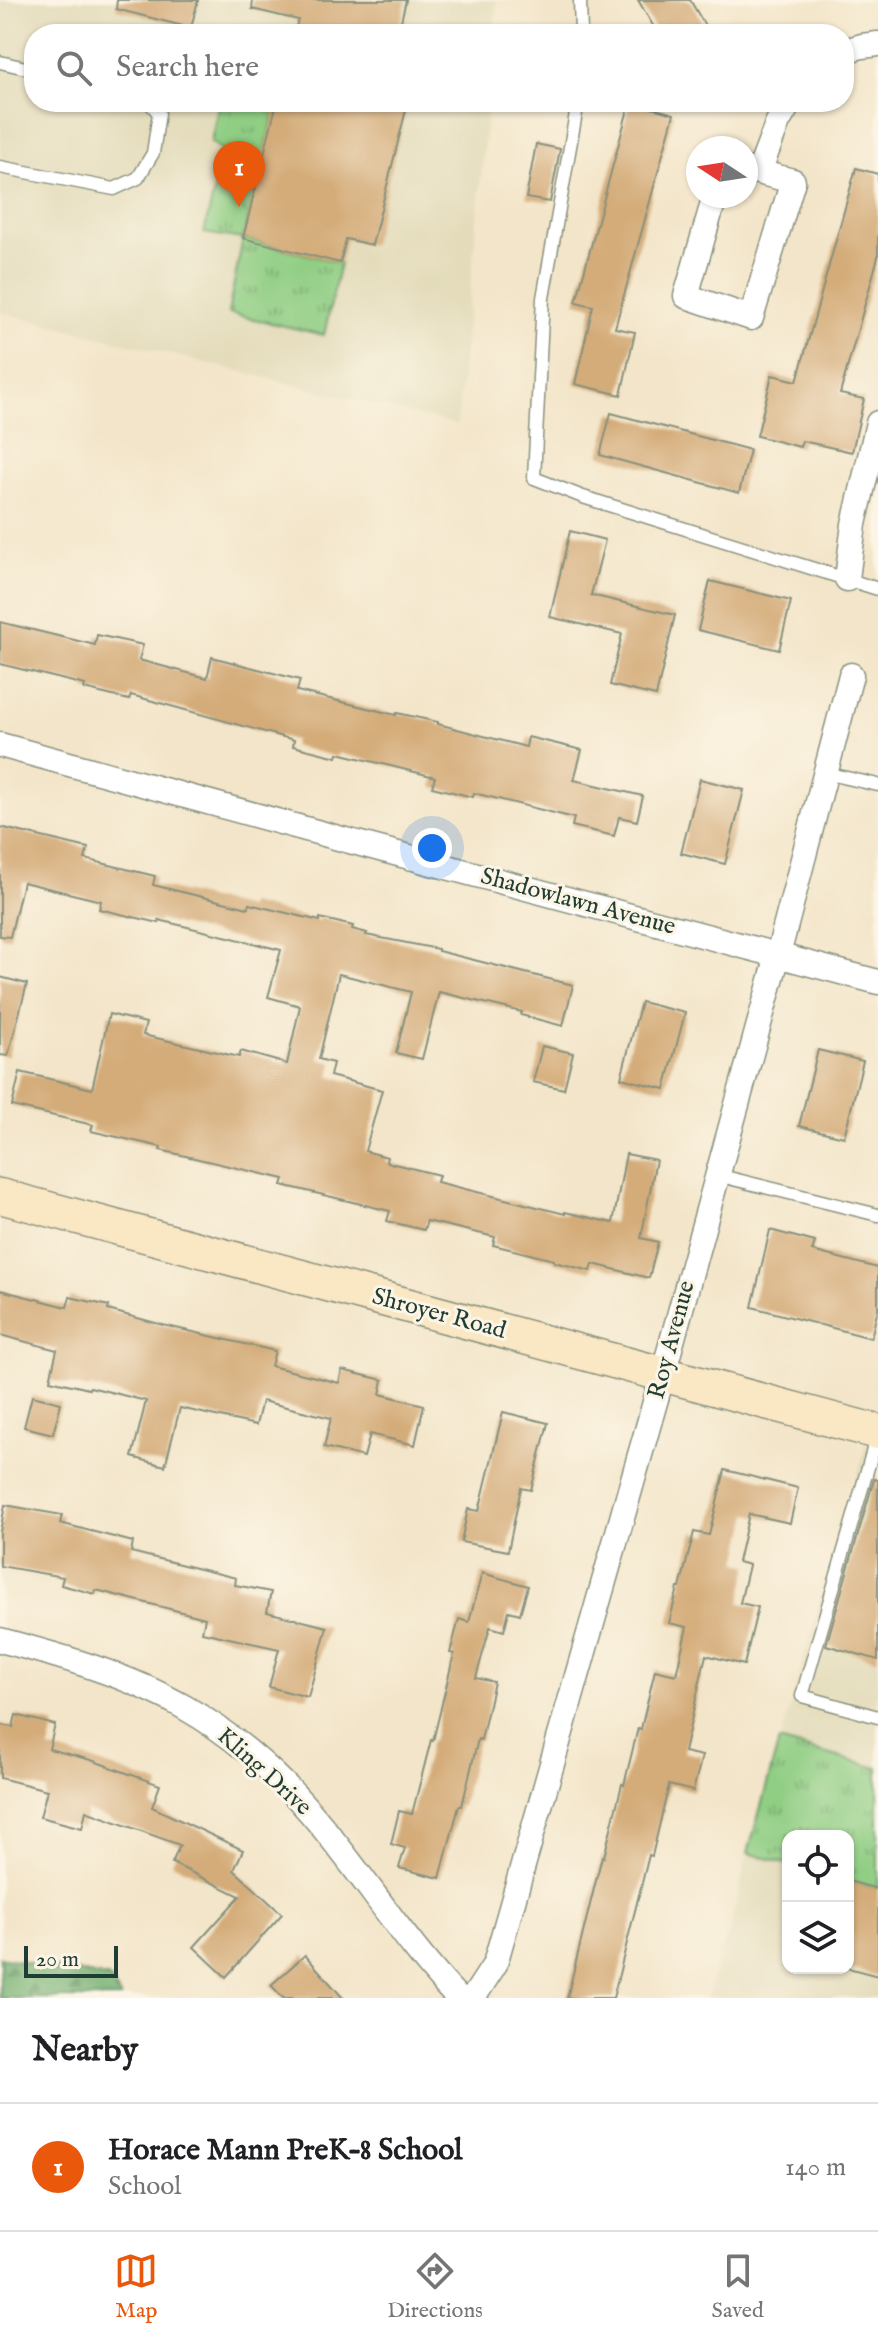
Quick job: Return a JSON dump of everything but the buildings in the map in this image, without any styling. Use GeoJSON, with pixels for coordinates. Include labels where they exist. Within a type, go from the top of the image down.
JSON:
{"type":"FeatureCollection","features":[{"type":"Feature","properties":{"kind":"main road","name":"Shroyer Road"},"geometry":{"type":"LineString","coordinates":[[0,1196],[878,1432]]}},
{"type":"Feature","properties":{"kind":"street"},"geometry":{"type":"LineString","coordinates":[[854,48],[878,44]]}},
{"type":"Feature","properties":{"kind":"street"},"geometry":{"type":"LineString","coordinates":[[758,161],[784,112]]}},
{"type":"Feature","properties":{"kind":"street"},"geometry":{"type":"LineString","coordinates":[[712,208],[686,296],[751,318],[793,181],[758,172]]}},
{"type":"Feature","properties":{"kind":"street"},"geometry":{"type":"LineString","coordinates":[[847,579],[854,524],[878,423]]}},
{"type":"Feature","properties":{"kind":"street","name":"Roy Avenue"},"geometry":{"type":"LineString","coordinates":[[473,1998],[495,1964],[663,1374],[851,675]]}},
{"type":"Feature","properties":{"kind":"street","name":"Shadowlawn Avenue"},"geometry":{"type":"LineString","coordinates":[[0,745],[878,982]]}},
{"type":"Feature","properties":{"kind":"street","name":"Kling Drive"},"geometry":{"type":"LineString","coordinates":[[0,1640],[107,1672],[183,1706],[228,1736],[309,1810],[412,1947],[458,1998]]}},
{"type":"Feature","properties":{"kind":"lane"},"geometry":{"type":"LineString","coordinates":[[580,0],[581,24]]}},
{"type":"Feature","properties":{"kind":"lane"},"geometry":{"type":"LineString","coordinates":[[0,62],[24,68]]}},
{"type":"Feature","properties":{"kind":"lane"},"geometry":{"type":"LineString","coordinates":[[0,167],[114,189],[138,178],[153,153],[158,112]]}},
{"type":"Feature","properties":{"kind":"lane"},"geometry":{"type":"LineString","coordinates":[[576,112],[543,298],[534,478],[583,497],[878,589]]}},
{"type":"Feature","properties":{"kind":"lane"},"geometry":{"type":"LineString","coordinates":[[825,773],[878,785]]}},
{"type":"Feature","properties":{"kind":"lane"},"geometry":{"type":"LineString","coordinates":[[717,1175],[878,1215]]}},
{"type":"Feature","properties":{"kind":"lane"},"geometry":{"type":"LineString","coordinates":[[878,1432],[802,1696],[878,1717]]}},
{"type":"Feature","properties":{"kind":"shaded area"},"geometry":{"type":"Polygon","coordinates":[[[0,0],[497,0],[495,24],[24,24],[24,112],[487,112],[457,425],[0,312],[0,0]]]}},
{"type":"Feature","properties":{"kind":"shaded area"},"geometry":{"type":"Polygon","coordinates":[[[878,1403],[878,1998],[707,1998],[729,1931],[748,1853],[878,1403]]]}},
{"type":"Feature","properties":{"kind":"green space"},"geometry":{"type":"Polygon","coordinates":[[[217,112],[274,112],[243,238],[340,263],[324,335],[228,313],[243,239],[204,233],[217,179],[235,159],[211,142],[217,112]]]}},
{"type":"Feature","properties":{"kind":"green space"},"geometry":{"type":"Polygon","coordinates":[[[779,1741],[878,1768],[878,1889],[854,1883],[854,1830],[782,1830],[782,1862],[748,1853],[779,1741]]]}},
{"type":"Feature","properties":{"kind":"green space"},"geometry":{"type":"Polygon","coordinates":[[[0,1957],[109,1978],[121,1998],[0,1998],[0,1957]]]}},
{"type":"Feature","properties":{"kind":"place","name":"Horace Mann PreK–8 School"},"geometry":{"type":"Point","coordinates":[239,207]}}]}
